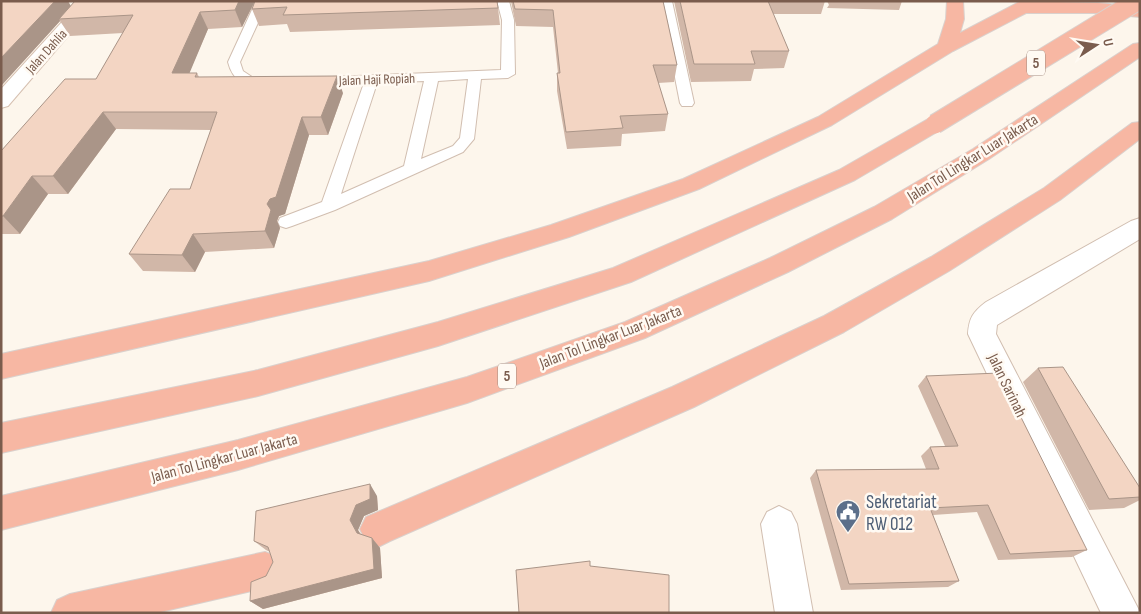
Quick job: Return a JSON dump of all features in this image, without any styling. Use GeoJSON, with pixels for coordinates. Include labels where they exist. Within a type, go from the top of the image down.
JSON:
{"type":"FeatureCollection","features":[{"type":"Feature","properties":{"kind":"highway"},"geometry":{"type":"LineString","coordinates":[[946,47],[954,27],[957,12],[955,1]]}},
{"type":"Feature","properties":{"kind":"highway","name":"5"},"geometry":{"type":"LineString","coordinates":[[1,438],[258,383],[438,334],[622,275],[847,175],[935,124],[1137,1]]}},
{"type":"Feature","properties":{"kind":"highway"},"geometry":{"type":"LineString","coordinates":[[1,367],[429,271],[560,232],[691,184],[825,121],[946,47],[1027,5],[1140,12]]}},
{"type":"Feature","properties":{"kind":"highway","name":"Jalan Tol Lingkar Luar Jakarta"},"geometry":{"type":"LineString","coordinates":[[1,513],[238,454],[467,390],[634,330],[779,265],[883,213],[981,154],[1140,48]]}},
{"type":"Feature","properties":{"kind":"highway"},"geometry":{"type":"LineString","coordinates":[[378,529],[683,396],[834,324],[940,264],[1052,194],[1140,128]]}},
{"type":"Feature","properties":{"kind":"highway"},"geometry":{"type":"LineString","coordinates":[[70,613],[265,570]]}},
{"type":"Feature","properties":{"kind":"street","name":"Jalan Dahlia"},"geometry":{"type":"LineString","coordinates":[[1,102],[90,1]]}},
{"type":"Feature","properties":{"kind":"street","name":"Jalan Sarinah"},"geometry":{"type":"LineString","coordinates":[[1120,613],[982,334],[983,320],[996,310],[1140,227]]}},
{"type":"Feature","properties":{"kind":"street"},"geometry":{"type":"LineString","coordinates":[[779,524],[794,613]]}},
{"type":"Feature","properties":{"kind":"lane"},"geometry":{"type":"LineString","coordinates":[[262,1],[234,62],[237,73],[249,81],[277,81]]}},
{"type":"Feature","properties":{"kind":"lane","name":"Jalan Haji Ropiah"},"geometry":{"type":"LineString","coordinates":[[296,81],[508,74],[508,20],[503,1]]}},
{"type":"Feature","properties":{"kind":"lane"},"geometry":{"type":"LineString","coordinates":[[666,1],[687,103]]}},
{"type":"Feature","properties":{"kind":"lane"},"geometry":{"type":"LineString","coordinates":[[286,222],[329,206],[458,149],[467,139],[475,75]]}},
{"type":"Feature","properties":{"kind":"lane"},"geometry":{"type":"LineString","coordinates":[[411,169],[432,77]]}},
{"type":"Feature","properties":{"kind":"lane"},"geometry":{"type":"LineString","coordinates":[[329,206],[372,79]]}},
{"type":"Feature","properties":{"kind":"building"},"geometry":{"type":"Polygon","coordinates":[[[1,1],[55,1],[1,58],[1,1]]]}},
{"type":"Feature","properties":{"kind":"building"},"geometry":{"type":"Polygon","coordinates":[[[75,1],[239,1],[235,10],[200,12],[172,73],[197,73],[195,77],[337,76],[321,117],[302,117],[276,197],[270,199],[267,204],[271,210],[265,231],[193,234],[182,255],[129,254],[170,189],[190,189],[217,112],[103,112],[53,176],[32,176],[3,216],[1,216],[1,151],[65,79],[96,79],[133,15],[59,19],[75,1]]]}},
{"type":"Feature","properties":{"kind":"building"},"geometry":{"type":"Polygon","coordinates":[[[255,1],[497,1],[498,8],[283,15],[287,7],[252,9],[255,1]]]}},
{"type":"Feature","properties":{"kind":"building"},"geometry":{"type":"Polygon","coordinates":[[[513,1],[663,1],[677,65],[653,65],[668,114],[620,116],[623,128],[566,132],[557,73],[560,73],[553,10],[515,9],[513,1]]]}},
{"type":"Feature","properties":{"kind":"building"},"geometry":{"type":"Polygon","coordinates":[[[680,1],[768,1],[789,51],[751,51],[755,64],[694,64],[680,1]]]}},
{"type":"Feature","properties":{"kind":"building"},"geometry":{"type":"Polygon","coordinates":[[[1063,367],[1140,488],[1140,497],[1109,499],[1038,368],[1063,367]]]}},
{"type":"Feature","properties":{"kind":"building"},"geometry":{"type":"Polygon","coordinates":[[[999,373],[1087,550],[1010,554],[988,505],[930,508],[959,581],[849,584],[816,470],[939,469],[930,447],[958,446],[926,376],[999,373]]]}},
{"type":"Feature","properties":{"kind":"building"},"geometry":{"type":"Polygon","coordinates":[[[370,484],[370,499],[356,505],[350,520],[357,533],[372,538],[374,569],[250,601],[251,582],[266,576],[273,562],[268,547],[254,541],[256,511],[370,484]]]}},
{"type":"Feature","properties":{"kind":"building"},"geometry":{"type":"Polygon","coordinates":[[[590,561],[590,566],[669,575],[669,613],[519,613],[516,570],[590,561]]]}},
{"type":"Feature","properties":{"kind":"place","name":"Sekretariat RW 012"},"geometry":{"type":"Point","coordinates":[848,533]}}]}
